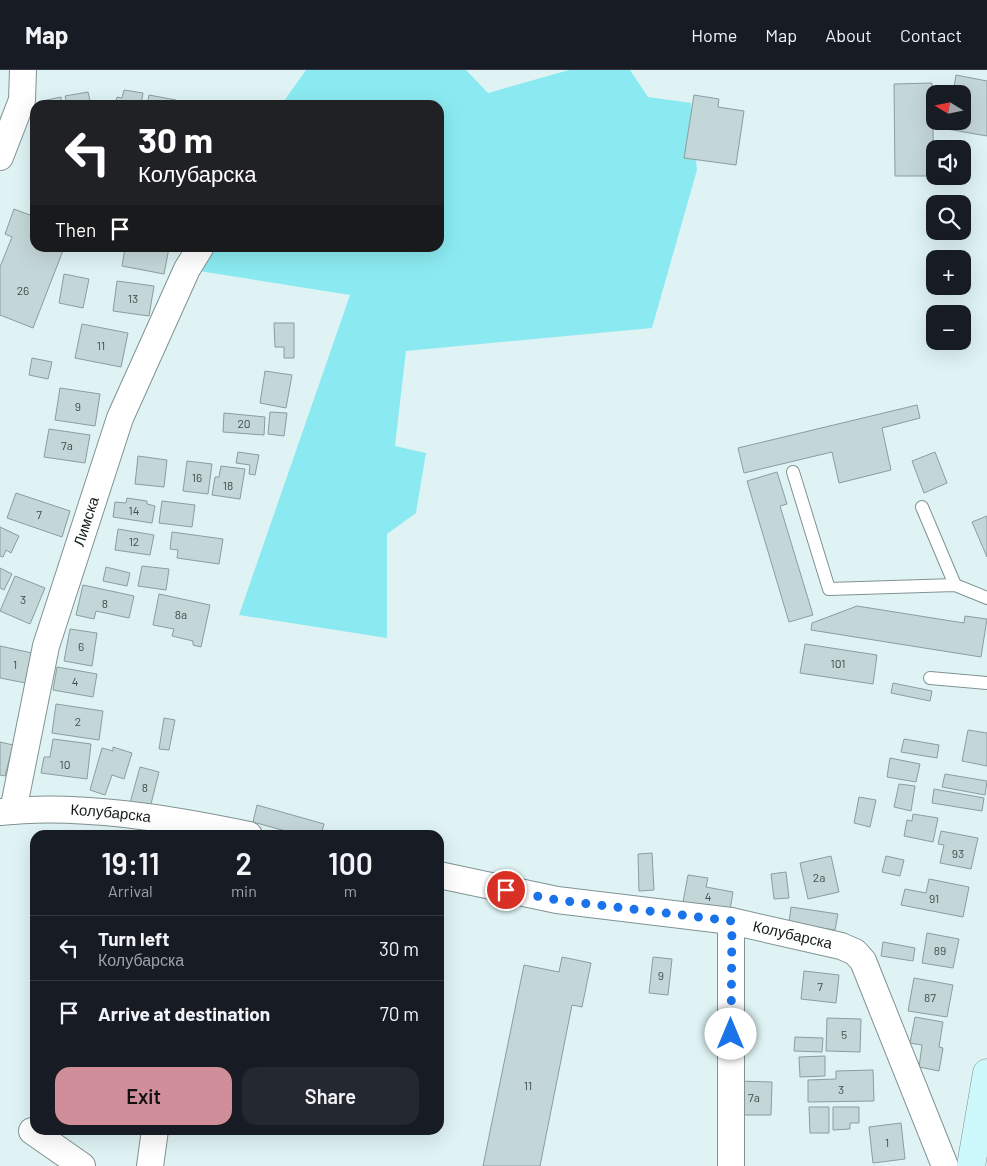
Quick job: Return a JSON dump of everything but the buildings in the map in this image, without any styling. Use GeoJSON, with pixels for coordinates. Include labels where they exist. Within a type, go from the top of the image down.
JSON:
{"type":"FeatureCollection","features":[{"type":"Feature","properties":{"kind":"main road"},"geometry":{"type":"LineString","coordinates":[[970,1166],[987,1073]]}},
{"type":"Feature","properties":{"kind":"street"},"geometry":{"type":"LineString","coordinates":[[0,157],[22,100],[23,70]]}},
{"type":"Feature","properties":{"kind":"street","name":"Лимска"},"geometry":{"type":"LineString","coordinates":[[6,811],[46,646],[120,418],[187,268],[197,252]]}},
{"type":"Feature","properties":{"kind":"street","name":"Колубарска"},"geometry":{"type":"LineString","coordinates":[[6,811],[80,811],[205,830]]}},
{"type":"Feature","properties":{"kind":"street","name":"Колубарска"},"geometry":{"type":"LineString","coordinates":[[444,876],[557,900],[732,921],[841,946],[855,952],[863,961],[945,1166]]}},
{"type":"Feature","properties":{"kind":"street"},"geometry":{"type":"LineString","coordinates":[[731,1166],[732,921]]}},
{"type":"Feature","properties":{"kind":"street"},"geometry":{"type":"LineString","coordinates":[[38,1135],[82,1166]]}},
{"type":"Feature","properties":{"kind":"street"},"geometry":{"type":"LineString","coordinates":[[150,1166],[155,1135]]}},
{"type":"Feature","properties":{"kind":"lane"},"geometry":{"type":"LineString","coordinates":[[793,472],[829,589],[955,585],[987,598]]}},
{"type":"Feature","properties":{"kind":"lane"},"geometry":{"type":"LineString","coordinates":[[922,507],[955,585]]}},
{"type":"Feature","properties":{"kind":"lane"},"geometry":{"type":"LineString","coordinates":[[930,678],[987,684]]}},
{"type":"Feature","properties":{"kind":"shaded area"},"geometry":{"type":"Polygon","coordinates":[[[306,70],[466,70],[488,93],[569,70],[630,70],[648,97],[691,103],[697,170],[652,328],[406,351],[395,446],[426,453],[416,513],[387,534],[387,638],[239,615],[350,295],[187,269],[198,252],[444,252],[444,100],[285,100],[306,70]]]}},
{"type":"Feature","properties":{"kind":"route"},"geometry":{"type":"LineString","coordinates":[[506,890],[557,900],[732,921],[731,1034]]}}]}
